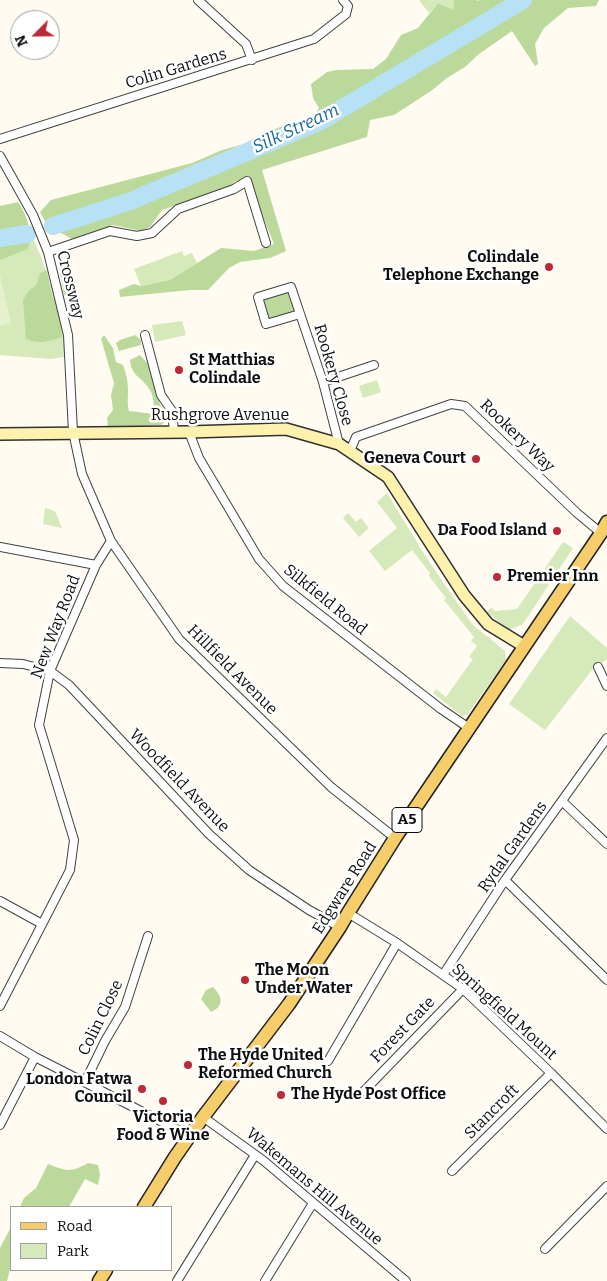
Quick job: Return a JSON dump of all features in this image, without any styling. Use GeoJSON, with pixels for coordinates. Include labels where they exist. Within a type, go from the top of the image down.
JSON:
{"type":"FeatureCollection","features":[{"type":"Feature","properties":{"kind":"main road","name":"Edgware Road"},"geometry":{"type":"LineString","coordinates":[[145,1206],[203,1117],[289,1004],[340,927],[395,838],[524,646],[605,531]]}},
{"type":"Feature","properties":{"kind":"street"},"geometry":{"type":"LineString","coordinates":[[198,0],[246,44],[252,60]]}},
{"type":"Feature","properties":{"kind":"street","name":"Colin Gardens"},"geometry":{"type":"LineString","coordinates":[[0,139],[314,39],[346,14],[346,3]]}},
{"type":"Feature","properties":{"kind":"street","name":"Crossway"},"geometry":{"type":"LineString","coordinates":[[0,156],[33,215],[47,249],[68,335],[73,432]]}},
{"type":"Feature","properties":{"kind":"street"},"geometry":{"type":"LineString","coordinates":[[47,249],[110,231],[137,236],[152,233],[178,209],[234,189],[247,181],[266,243]]}},
{"type":"Feature","properties":{"kind":"street","name":"Rookery Close"},"geometry":{"type":"LineString","coordinates":[[300,314],[266,324],[258,298],[291,288],[300,314],[323,382],[339,444]]}},
{"type":"Feature","properties":{"kind":"street"},"geometry":{"type":"LineString","coordinates":[[145,335],[161,395],[172,411],[174,432]]}},
{"type":"Feature","properties":{"kind":"street"},"geometry":{"type":"LineString","coordinates":[[323,382],[374,365]]}},
{"type":"Feature","properties":{"kind":"street","name":"Rookery Way"},"geometry":{"type":"LineString","coordinates":[[350,451],[356,437],[451,404],[465,406],[577,513],[605,531]]}},
{"type":"Feature","properties":{"kind":"street","name":"Rushgrove Avenue"},"geometry":{"type":"LineString","coordinates":[[0,434],[286,429],[339,444],[388,477],[464,595],[488,624],[524,646]]}},
{"type":"Feature","properties":{"kind":"street","name":"Hillfield Avenue"},"geometry":{"type":"LineString","coordinates":[[73,432],[82,474],[112,541],[179,639],[331,786],[395,838]]}},
{"type":"Feature","properties":{"kind":"street","name":"Silkfield Road"},"geometry":{"type":"LineString","coordinates":[[189,432],[199,458],[258,559],[284,586],[441,709],[469,728]]}},
{"type":"Feature","properties":{"kind":"street","name":"New Way Road"},"geometry":{"type":"LineString","coordinates":[[0,1006],[70,870],[74,840],[39,725],[50,671],[96,565],[112,541]]}},
{"type":"Feature","properties":{"kind":"street"},"geometry":{"type":"LineString","coordinates":[[0,547],[96,565]]}},
{"type":"Feature","properties":{"kind":"street","name":"Woodfield Avenue"},"geometry":{"type":"LineString","coordinates":[[0,663],[23,664],[50,671],[69,685],[210,834],[248,870],[309,910],[340,927]]}},
{"type":"Feature","properties":{"kind":"street"},"geometry":{"type":"LineString","coordinates":[[598,667],[607,686]]}},
{"type":"Feature","properties":{"kind":"street","name":"Rydal Gardens"},"geometry":{"type":"LineString","coordinates":[[443,975],[505,880],[607,738]]}},
{"type":"Feature","properties":{"kind":"street"},"geometry":{"type":"LineString","coordinates":[[562,801],[607,844]]}},
{"type":"Feature","properties":{"kind":"street"},"geometry":{"type":"LineString","coordinates":[[505,880],[607,980]]}},
{"type":"Feature","properties":{"kind":"street"},"geometry":{"type":"LineString","coordinates":[[0,901],[42,924]]}},
{"type":"Feature","properties":{"kind":"street","name":"Springfield Mount"},"geometry":{"type":"LineString","coordinates":[[348,912],[397,942],[463,989],[607,1129]]}},
{"type":"Feature","properties":{"kind":"street","name":"Colin Close"},"geometry":{"type":"LineString","coordinates":[[85,1082],[125,1006],[148,936]]}},
{"type":"Feature","properties":{"kind":"street"},"geometry":{"type":"LineString","coordinates":[[328,1061],[397,942]]}},
{"type":"Feature","properties":{"kind":"street","name":"Forest Gate"},"geometry":{"type":"LineString","coordinates":[[364,1091],[463,989]]}},
{"type":"Feature","properties":{"kind":"street"},"geometry":{"type":"LineString","coordinates":[[0,1036],[35,1057],[190,1136]]}},
{"type":"Feature","properties":{"kind":"street"},"geometry":{"type":"LineString","coordinates":[[0,1125],[35,1057]]}},
{"type":"Feature","properties":{"kind":"street","name":"Stancroft"},"geometry":{"type":"LineString","coordinates":[[452,1171],[551,1073]]}},
{"type":"Feature","properties":{"kind":"street","name":"Wakemans Hill Avenue"},"geometry":{"type":"LineString","coordinates":[[203,1117],[264,1160],[406,1281]]}},
{"type":"Feature","properties":{"kind":"street"},"geometry":{"type":"LineString","coordinates":[[177,1281],[256,1155]]}},
{"type":"Feature","properties":{"kind":"street"},"geometry":{"type":"LineString","coordinates":[[545,1249],[607,1186]]}},
{"type":"Feature","properties":{"kind":"street"},"geometry":{"type":"LineString","coordinates":[[265,1281],[313,1203]]}},
{"type":"Feature","properties":{"kind":"green space"},"geometry":{"type":"Polygon","coordinates":[[[419,0],[454,0],[453,10],[438,3],[429,13],[419,0]]]}},
{"type":"Feature","properties":{"kind":"green space"},"geometry":{"type":"Polygon","coordinates":[[[454,0],[599,0],[596,6],[568,8],[544,28],[535,44],[538,64],[535,66],[512,31],[479,54],[465,67],[394,115],[370,120],[367,137],[262,170],[286,251],[270,258],[240,262],[229,268],[208,290],[120,297],[119,290],[134,284],[141,286],[170,280],[221,248],[254,251],[274,244],[247,177],[234,182],[231,186],[162,210],[150,227],[141,231],[113,225],[74,240],[48,226],[40,212],[51,200],[192,163],[222,150],[244,144],[263,133],[313,116],[319,108],[313,98],[311,84],[327,72],[373,69],[386,59],[401,35],[418,28],[438,3],[453,10],[454,0]]]}},
{"type":"Feature","properties":{"kind":"green space"},"geometry":{"type":"Polygon","coordinates":[[[18,202],[28,224],[30,237],[28,249],[0,260],[0,206],[18,202]]]}},
{"type":"Feature","properties":{"kind":"green space"},"geometry":{"type":"Polygon","coordinates":[[[21,209],[41,257],[68,335],[69,356],[51,359],[0,355],[0,215],[21,209]]]}},
{"type":"Feature","properties":{"kind":"green space"},"geometry":{"type":"Polygon","coordinates":[[[182,251],[184,256],[192,253],[197,263],[170,280],[141,286],[134,269],[182,251]]]}},
{"type":"Feature","properties":{"kind":"green space"},"geometry":{"type":"Polygon","coordinates":[[[60,255],[74,294],[64,295],[57,256],[60,255]]]}},
{"type":"Feature","properties":{"kind":"green space"},"geometry":{"type":"Polygon","coordinates":[[[47,270],[51,292],[60,317],[62,337],[35,342],[26,339],[23,300],[28,292],[37,284],[40,273],[47,270]]]}},
{"type":"Feature","properties":{"kind":"green space"},"geometry":{"type":"Polygon","coordinates":[[[0,275],[11,323],[0,326],[0,275]]]}},
{"type":"Feature","properties":{"kind":"green space"},"geometry":{"type":"Polygon","coordinates":[[[288,290],[296,312],[268,321],[261,300],[288,290]]]}},
{"type":"Feature","properties":{"kind":"green space"},"geometry":{"type":"Polygon","coordinates":[[[182,321],[186,335],[155,342],[152,325],[182,321]]]}},
{"type":"Feature","properties":{"kind":"green space"},"geometry":{"type":"Polygon","coordinates":[[[104,335],[113,348],[116,362],[123,365],[124,368],[128,384],[129,411],[154,414],[154,402],[151,393],[132,370],[130,360],[140,355],[150,366],[160,404],[167,419],[161,425],[108,428],[107,418],[113,410],[111,395],[114,383],[101,339],[104,335]]]}},
{"type":"Feature","properties":{"kind":"green space"},"geometry":{"type":"Polygon","coordinates":[[[135,335],[141,340],[141,345],[119,351],[116,343],[135,335]]]}},
{"type":"Feature","properties":{"kind":"green space"},"geometry":{"type":"Polygon","coordinates":[[[377,380],[381,392],[363,398],[359,386],[377,380]]]}},
{"type":"Feature","properties":{"kind":"green space"},"geometry":{"type":"Polygon","coordinates":[[[387,493],[426,557],[472,624],[505,651],[506,660],[467,715],[462,716],[433,693],[436,689],[446,697],[473,659],[469,657],[477,646],[471,641],[474,637],[444,600],[446,598],[429,576],[430,573],[412,550],[385,571],[369,551],[397,528],[377,502],[387,493]]]}},
{"type":"Feature","properties":{"kind":"green space"},"geometry":{"type":"Polygon","coordinates":[[[45,508],[55,511],[62,528],[43,524],[45,508]]]}},
{"type":"Feature","properties":{"kind":"green space"},"geometry":{"type":"Polygon","coordinates":[[[348,513],[356,522],[361,518],[369,528],[359,537],[343,518],[348,513]]]}},
{"type":"Feature","properties":{"kind":"green space"},"geometry":{"type":"Polygon","coordinates":[[[563,542],[573,548],[523,624],[509,630],[487,612],[491,607],[495,611],[517,609],[563,542]]]}},
{"type":"Feature","properties":{"kind":"green space"},"geometry":{"type":"Polygon","coordinates":[[[570,616],[607,648],[607,659],[592,670],[545,730],[509,704],[570,616]]]}},
{"type":"Feature","properties":{"kind":"green space"},"geometry":{"type":"Polygon","coordinates":[[[213,987],[221,1001],[218,1007],[211,1012],[201,999],[206,990],[213,987]]]}},
{"type":"Feature","properties":{"kind":"green space"},"geometry":{"type":"Polygon","coordinates":[[[88,1163],[98,1165],[100,1175],[98,1185],[85,1179],[70,1206],[20,1206],[24,1198],[36,1188],[48,1164],[68,1170],[88,1163]]]}},
{"type":"Feature","properties":{"kind":"green space"},"geometry":{"type":"Polygon","coordinates":[[[10,1229],[10,1269],[7,1281],[0,1281],[0,1248],[10,1229]]]}},
{"type":"Feature","properties":{"kind":"waterway","name":"Silk Stream"},"geometry":{"type":"LineString","coordinates":[[53,226],[128,202],[321,121],[523,0]]}},
{"type":"Feature","properties":{"kind":"waterway","name":"Silk Stream"},"geometry":{"type":"LineString","coordinates":[[0,238],[27,234]]}},
{"type":"Feature","properties":{"kind":"place","name":"Colindale Telephone Exchange"},"geometry":{"type":"Point","coordinates":[549,267]}},
{"type":"Feature","properties":{"kind":"place","name":"St Matthias Colindale"},"geometry":{"type":"Point","coordinates":[179,370]}},
{"type":"Feature","properties":{"kind":"place","name":"Geneva Court"},"geometry":{"type":"Point","coordinates":[476,459]}},
{"type":"Feature","properties":{"kind":"place","name":"Da Food Island"},"geometry":{"type":"Point","coordinates":[557,531]}},
{"type":"Feature","properties":{"kind":"place","name":"Premier Inn"},"geometry":{"type":"Point","coordinates":[497,577]}},
{"type":"Feature","properties":{"kind":"place","name":"The Moon Under Water"},"geometry":{"type":"Point","coordinates":[245,980]}},
{"type":"Feature","properties":{"kind":"place","name":"The Hyde United Reformed Church"},"geometry":{"type":"Point","coordinates":[188,1065]}},
{"type":"Feature","properties":{"kind":"place","name":"London Fatwa Council"},"geometry":{"type":"Point","coordinates":[142,1089]}},
{"type":"Feature","properties":{"kind":"place","name":"The Hyde Post Office"},"geometry":{"type":"Point","coordinates":[281,1095]}},
{"type":"Feature","properties":{"kind":"place","name":"Victoria Food & Wine"},"geometry":{"type":"Point","coordinates":[163,1101]}}]}
